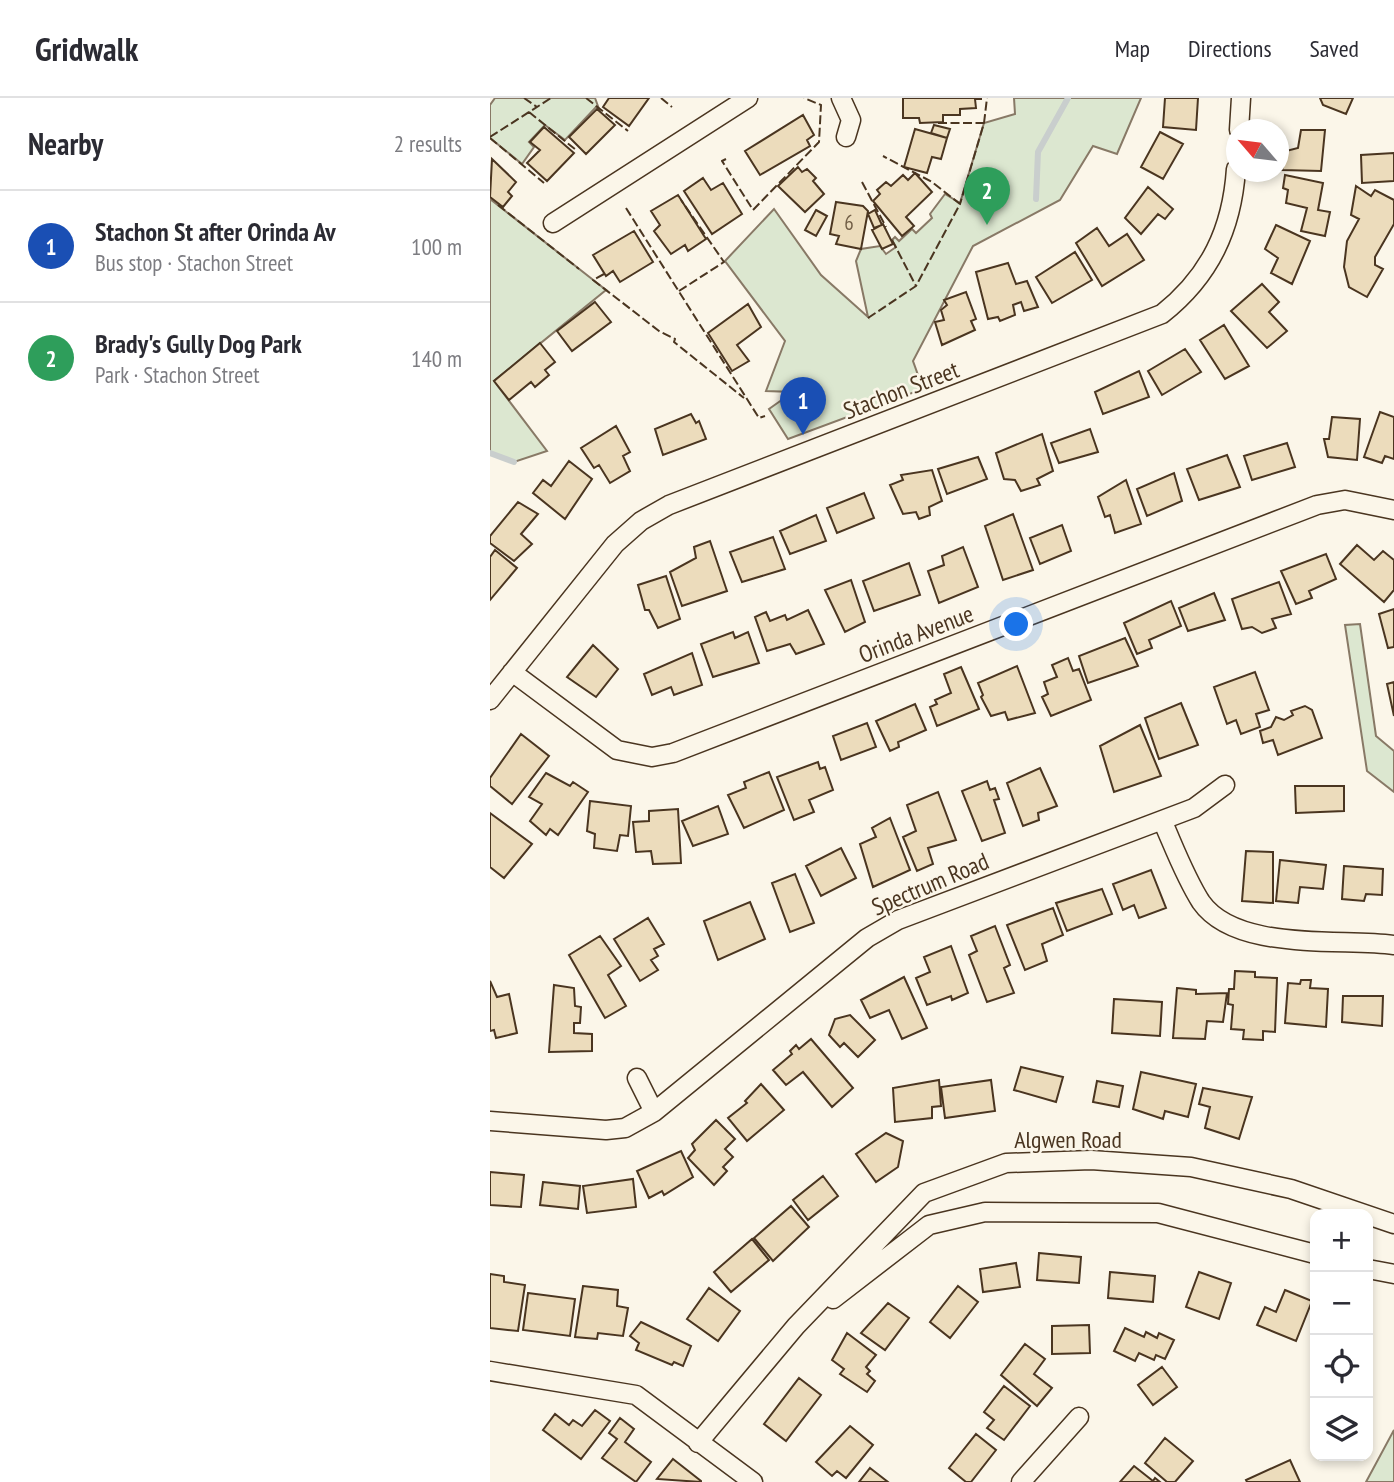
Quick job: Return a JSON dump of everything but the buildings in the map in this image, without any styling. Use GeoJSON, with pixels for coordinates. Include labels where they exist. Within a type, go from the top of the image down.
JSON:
{"type":"FeatureCollection","features":[{"type":"Feature","properties":{"kind":"street"},"geometry":{"type":"LineString","coordinates":[[553,223],[748,98]]}},
{"type":"Feature","properties":{"kind":"street"},"geometry":{"type":"LineString","coordinates":[[841,98],[851,120],[846,137]]}},
{"type":"Feature","properties":{"kind":"street"},"geometry":{"type":"LineString","coordinates":[[1240,119],[1241,98]]}},
{"type":"Feature","properties":{"kind":"street","name":"Stachon Street"},"geometry":{"type":"LineString","coordinates":[[490,700],[615,544],[641,521],[669,505],[1162,314],[1185,296],[1220,244],[1231,215],[1235,182]]}},
{"type":"Feature","properties":{"kind":"street","name":"Orinda Avenue"},"geometry":{"type":"LineString","coordinates":[[512,672],[617,750],[652,757],[673,752],[1317,505],[1345,500],[1394,510]]}},
{"type":"Feature","properties":{"kind":"street","name":"Spectrum Road"},"geometry":{"type":"LineString","coordinates":[[490,1121],[606,1130],[625,1128],[654,1112],[867,938],[898,920],[1194,807],[1225,785]]}},
{"type":"Feature","properties":{"kind":"street"},"geometry":{"type":"LineString","coordinates":[[1162,820],[1202,902],[1230,926],[1296,939],[1394,944]]}},
{"type":"Feature","properties":{"kind":"street"},"geometry":{"type":"LineString","coordinates":[[637,1078],[654,1112]]}},
{"type":"Feature","properties":{"kind":"street","name":"Algwen Road"},"geometry":{"type":"LineString","coordinates":[[698,1443],[796,1326],[924,1193],[1006,1163],[1091,1160],[1191,1167],[1291,1189],[1394,1224]]}},
{"type":"Feature","properties":{"kind":"street","name":"Algwen Road"},"geometry":{"type":"LineString","coordinates":[[796,1326],[929,1225],[985,1212],[1158,1213],[1310,1253]]}},
{"type":"Feature","properties":{"kind":"street"},"geometry":{"type":"LineString","coordinates":[[1373,1270],[1394,1274]]}},
{"type":"Feature","properties":{"kind":"street"},"geometry":{"type":"LineString","coordinates":[[490,1371],[636,1395],[754,1482]]}},
{"type":"Feature","properties":{"kind":"street"},"geometry":{"type":"LineString","coordinates":[[1021,1482],[1079,1417]]}},
{"type":"Feature","properties":{"kind":"green space"},"geometry":{"type":"Polygon","coordinates":[[[495,98],[595,98],[599,109],[596,107],[565,140],[545,125],[529,142],[534,147],[522,164],[490,138],[490,105],[495,98]]]}},
{"type":"Feature","properties":{"kind":"green space"},"geometry":{"type":"Polygon","coordinates":[[[1014,98],[1141,98],[1117,154],[1093,146],[1060,200],[973,246],[913,361],[923,389],[788,439],[769,409],[793,392],[766,391],[785,341],[725,261],[774,209],[821,275],[868,317],[856,261],[861,249],[880,246],[886,254],[896,247],[892,240],[895,237],[899,241],[912,229],[916,233],[932,218],[930,214],[945,194],[960,203],[984,123],[1015,114],[1014,98]]]}},
{"type":"Feature","properties":{"kind":"green space"},"geometry":{"type":"Polygon","coordinates":[[[490,199],[606,290],[494,381],[547,451],[514,462],[490,453],[490,199]]]}},
{"type":"Feature","properties":{"kind":"green space"},"geometry":{"type":"Polygon","coordinates":[[[1360,624],[1376,736],[1394,751],[1394,792],[1367,771],[1345,625],[1360,624]]]}},
{"type":"Feature","properties":{"kind":"green space"},"geometry":{"type":"Polygon","coordinates":[[[1394,1430],[1394,1482],[1366,1482],[1394,1430]]]}},
{"type":"Feature","properties":{"kind":"waterway"},"geometry":{"type":"LineString","coordinates":[[1036,199],[1038,152],[1068,98]]}},
{"type":"Feature","properties":{"kind":"waterway"},"geometry":{"type":"LineString","coordinates":[[490,453],[514,462]]}},
{"type":"Feature","properties":{"kind":"fence"},"geometry":{"type":"LineString","coordinates":[[524,98],[537,107]]}},
{"type":"Feature","properties":{"kind":"fence"},"geometry":{"type":"LineString","coordinates":[[490,137],[551,98]]}},
{"type":"Feature","properties":{"kind":"fence"},"geometry":{"type":"LineString","coordinates":[[586,98],[628,131]]}},
{"type":"Feature","properties":{"kind":"fence"},"geometry":{"type":"LineString","coordinates":[[661,98],[672,107]]}},
{"type":"Feature","properties":{"kind":"fence"},"geometry":{"type":"LineString","coordinates":[[726,159],[722,161],[753,210],[819,142],[821,105],[804,98]]}},
{"type":"Feature","properties":{"kind":"fence"},"geometry":{"type":"LineString","coordinates":[[984,123],[987,98]]}},
{"type":"Feature","properties":{"kind":"fence"},"geometry":{"type":"LineString","coordinates":[[529,112],[576,150]]}},
{"type":"Feature","properties":{"kind":"fence"},"geometry":{"type":"LineString","coordinates":[[938,123],[984,123],[960,204]]}},
{"type":"Feature","properties":{"kind":"fence"},"geometry":{"type":"LineString","coordinates":[[490,138],[544,183]]}},
{"type":"Feature","properties":{"kind":"fence"},"geometry":{"type":"LineString","coordinates":[[868,318],[916,286],[960,204],[932,182],[883,156]]}},
{"type":"Feature","properties":{"kind":"fence"},"geometry":{"type":"LineString","coordinates":[[862,182],[886,227]]}},
{"type":"Feature","properties":{"kind":"fence"},"geometry":{"type":"LineString","coordinates":[[679,291],[724,262],[681,200]]}},
{"type":"Feature","properties":{"kind":"fence"},"geometry":{"type":"LineString","coordinates":[[498,205],[579,269]]}},
{"type":"Feature","properties":{"kind":"fence"},"geometry":{"type":"LineString","coordinates":[[626,208],[759,418],[765,416]]}},
{"type":"Feature","properties":{"kind":"fence"},"geometry":{"type":"LineString","coordinates":[[892,240],[916,286]]}},
{"type":"Feature","properties":{"kind":"fence"},"geometry":{"type":"LineString","coordinates":[[604,274],[593,280],[659,331],[675,339],[674,342],[744,398]]}},
{"type":"Feature","properties":{"kind":"place","name":"Brady's Gully Dog Park"},"geometry":{"type":"Point","coordinates":[987,225]}},
{"type":"Feature","properties":{"kind":"place","name":"Stachon St after Orinda Av"},"geometry":{"type":"Point","coordinates":[803,435]}}]}
